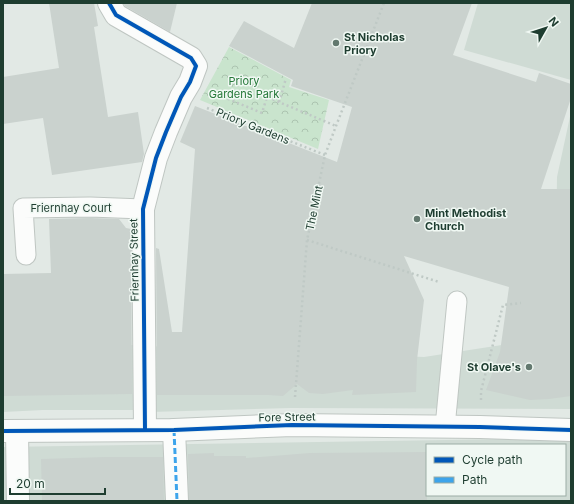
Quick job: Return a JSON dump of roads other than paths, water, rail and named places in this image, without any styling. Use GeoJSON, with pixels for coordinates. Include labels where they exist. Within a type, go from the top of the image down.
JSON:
{"type":"FeatureCollection","features":[{"type":"Feature","properties":{"kind":"street","name":"Friernhay Street"},"geometry":{"type":"LineString","coordinates":[[109,3],[116,15],[192,58],[196,66],[156,158],[143,209],[145,430]]}},
{"type":"Feature","properties":{"kind":"street","name":"Fore Street"},"geometry":{"type":"LineString","coordinates":[[10,431],[174,430],[292,425],[480,427],[571,430]]}},
{"type":"Feature","properties":{"kind":"street"},"geometry":{"type":"LineString","coordinates":[[174,430],[177,501]]}},
{"type":"Feature","properties":{"kind":"street"},"geometry":{"type":"LineString","coordinates":[[10,431],[18,501]]}},
{"type":"Feature","properties":{"kind":"lane","name":"Friernhay Court"},"geometry":{"type":"LineString","coordinates":[[26,255],[23,208],[90,207],[143,209]]}},
{"type":"Feature","properties":{"kind":"lane"},"geometry":{"type":"LineString","coordinates":[[444,427],[457,301]]}},
{"type":"Feature","properties":{"kind":"place","name":"St Nicholas Priory"},"geometry":{"type":"Point","coordinates":[336,43]}},
{"type":"Feature","properties":{"kind":"place","name":"Mint Methodist Church"},"geometry":{"type":"Point","coordinates":[417,219]}},
{"type":"Feature","properties":{"kind":"place","name":"St Olave's"},"geometry":{"type":"Point","coordinates":[529,367]}},
{"type":"Feature","properties":{"kind":"park label","name":"Priory Gardens Park"},"geometry":{"type":"Point","coordinates":[244,87]}}]}
